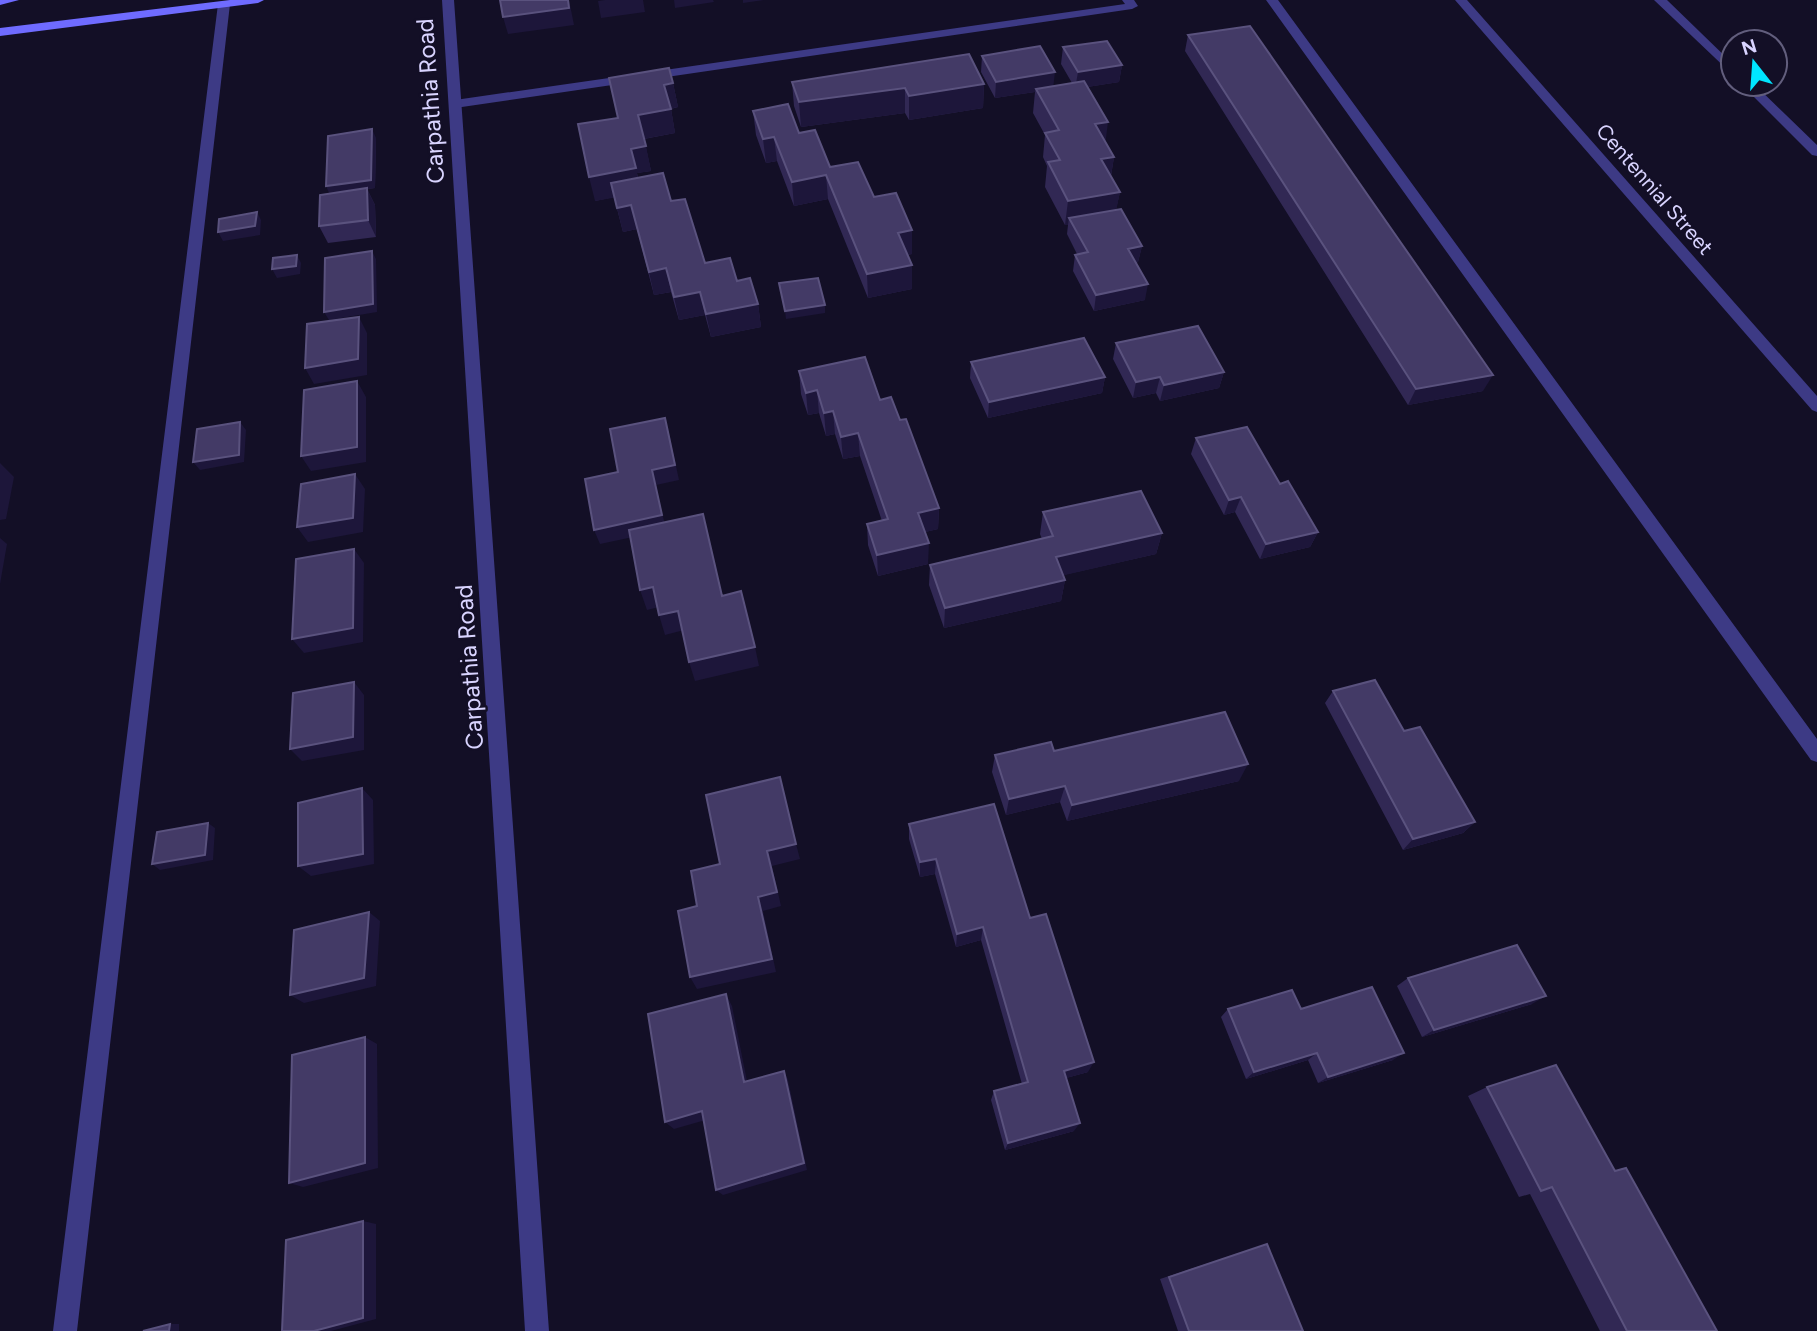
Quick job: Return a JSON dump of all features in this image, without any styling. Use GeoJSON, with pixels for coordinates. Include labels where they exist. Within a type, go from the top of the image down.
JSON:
{"type":"FeatureCollection","features":[{"type":"Feature","properties":{"kind":"main road"},"geometry":{"type":"LineString","coordinates":[[0,2],[13,0]]}},
{"type":"Feature","properties":{"kind":"main road"},"geometry":{"type":"LineString","coordinates":[[0,32],[258,0]]}},
{"type":"Feature","properties":{"kind":"street","name":"Carpathia Road"},"geometry":{"type":"LineString","coordinates":[[448,0],[537,1331]]}},
{"type":"Feature","properties":{"kind":"street"},"geometry":{"type":"LineString","coordinates":[[455,104],[1132,6],[1128,0]]}},
{"type":"Feature","properties":{"kind":"street"},"geometry":{"type":"LineString","coordinates":[[1272,0],[1817,754]]}},
{"type":"Feature","properties":{"kind":"street","name":"Centennial Street"},"geometry":{"type":"LineString","coordinates":[[1461,0],[1817,406]]}},
{"type":"Feature","properties":{"kind":"street"},"geometry":{"type":"LineString","coordinates":[[1660,0],[1719,57]]}},
{"type":"Feature","properties":{"kind":"street"},"geometry":{"type":"LineString","coordinates":[[65,1331],[224,4]]}},
{"type":"Feature","properties":{"kind":"street"},"geometry":{"type":"LineString","coordinates":[[1761,98],[1817,152]]}},
{"type":"Feature","properties":{"kind":"building"},"geometry":{"type":"Polygon","coordinates":[[[500,0],[568,0],[569,8],[503,17],[500,0]]]}},
{"type":"Feature","properties":{"kind":"building"},"geometry":{"type":"Polygon","coordinates":[[[1250,26],[1493,375],[1416,389],[1188,35],[1250,26]]]}},
{"type":"Feature","properties":{"kind":"building"},"geometry":{"type":"Polygon","coordinates":[[[1107,41],[1122,65],[1078,72],[1063,47],[1107,41]]]}},
{"type":"Feature","properties":{"kind":"building"},"geometry":{"type":"Polygon","coordinates":[[[1040,46],[1055,72],[996,82],[982,56],[1040,46]]]}},
{"type":"Feature","properties":{"kind":"building"},"geometry":{"type":"Polygon","coordinates":[[[969,54],[984,84],[909,96],[905,88],[799,102],[792,82],[969,54]]]}},
{"type":"Feature","properties":{"kind":"building"},"geometry":{"type":"Polygon","coordinates":[[[669,68],[673,83],[664,85],[671,109],[638,115],[646,146],[631,149],[636,168],[589,177],[578,124],[618,118],[609,78],[669,68]]]}},
{"type":"Feature","properties":{"kind":"building"},"geometry":{"type":"Polygon","coordinates":[[[1084,81],[1108,122],[1095,124],[1114,157],[1101,159],[1120,192],[1068,201],[1048,162],[1060,160],[1045,133],[1059,130],[1036,89],[1084,81]]]}},
{"type":"Feature","properties":{"kind":"building"},"geometry":{"type":"Polygon","coordinates":[[[788,104],[799,133],[815,130],[830,167],[858,162],[874,197],[896,193],[912,230],[898,233],[912,265],[867,274],[826,175],[792,182],[774,137],[763,139],[753,111],[788,104]]]}},
{"type":"Feature","properties":{"kind":"building"},"geometry":{"type":"Polygon","coordinates":[[[372,129],[371,180],[326,186],[328,136],[372,129]]]}},
{"type":"Feature","properties":{"kind":"building"},"geometry":{"type":"Polygon","coordinates":[[[663,173],[671,201],[685,199],[705,263],[730,258],[737,281],[750,278],[758,304],[706,314],[700,292],[674,297],[666,268],[649,272],[631,205],[617,208],[611,183],[663,173]]]}},
{"type":"Feature","properties":{"kind":"building"},"geometry":{"type":"Polygon","coordinates":[[[367,188],[368,220],[319,226],[320,195],[367,188]]]}},
{"type":"Feature","properties":{"kind":"building"},"geometry":{"type":"Polygon","coordinates":[[[1121,209],[1142,246],[1128,249],[1148,284],[1096,295],[1075,255],[1088,252],[1069,218],[1121,209]]]}},
{"type":"Feature","properties":{"kind":"building"},"geometry":{"type":"Polygon","coordinates":[[[257,212],[255,226],[218,232],[219,219],[257,212]]]}},
{"type":"Feature","properties":{"kind":"building"},"geometry":{"type":"Polygon","coordinates":[[[372,251],[373,304],[324,312],[325,258],[372,251]]]}},
{"type":"Feature","properties":{"kind":"building"},"geometry":{"type":"Polygon","coordinates":[[[297,255],[296,266],[272,269],[273,258],[297,255]]]}},
{"type":"Feature","properties":{"kind":"building"},"geometry":{"type":"Polygon","coordinates":[[[818,278],[825,305],[785,311],[779,283],[818,278]]]}},
{"type":"Feature","properties":{"kind":"building"},"geometry":{"type":"Polygon","coordinates":[[[359,317],[358,359],[305,368],[307,324],[359,317]]]}},
{"type":"Feature","properties":{"kind":"building"},"geometry":{"type":"Polygon","coordinates":[[[1198,326],[1224,372],[1164,385],[1160,377],[1136,382],[1116,343],[1198,326]]]}},
{"type":"Feature","properties":{"kind":"building"},"geometry":{"type":"Polygon","coordinates":[[[1084,338],[1105,377],[989,402],[971,362],[1084,338]]]}},
{"type":"Feature","properties":{"kind":"building"},"geometry":{"type":"Polygon","coordinates":[[[865,357],[880,400],[891,397],[900,420],[906,419],[939,508],[918,513],[929,543],[877,555],[867,524],[888,519],[858,433],[841,437],[833,411],[824,413],[817,390],[806,393],[799,371],[865,357]]]}},
{"type":"Feature","properties":{"kind":"building"},"geometry":{"type":"Polygon","coordinates":[[[357,381],[357,447],[301,456],[304,390],[357,381]]]}},
{"type":"Feature","properties":{"kind":"building"},"geometry":{"type":"Polygon","coordinates":[[[665,418],[675,465],[652,470],[662,515],[594,530],[585,479],[618,472],[610,429],[665,418]]]}},
{"type":"Feature","properties":{"kind":"building"},"geometry":{"type":"Polygon","coordinates":[[[240,422],[239,455],[193,462],[197,429],[240,422]]]}},
{"type":"Feature","properties":{"kind":"building"},"geometry":{"type":"Polygon","coordinates":[[[1247,427],[1280,484],[1288,481],[1318,532],[1266,544],[1241,497],[1229,500],[1196,438],[1247,427]]]}},
{"type":"Feature","properties":{"kind":"building"},"geometry":{"type":"Polygon","coordinates":[[[355,474],[353,518],[297,527],[301,484],[355,474]]]}},
{"type":"Feature","properties":{"kind":"building"},"geometry":{"type":"Polygon","coordinates":[[[1141,491],[1162,533],[1056,557],[1065,580],[945,608],[930,565],[1053,536],[1043,512],[1141,491]]]}},
{"type":"Feature","properties":{"kind":"building"},"geometry":{"type":"Polygon","coordinates":[[[703,514],[722,596],[741,591],[755,647],[689,662],[678,611],[659,615],[653,587],[640,590],[629,530],[703,514]]]}},
{"type":"Feature","properties":{"kind":"building"},"geometry":{"type":"Polygon","coordinates":[[[354,549],[353,628],[292,639],[296,559],[354,549]]]}},
{"type":"Feature","properties":{"kind":"building"},"geometry":{"type":"Polygon","coordinates":[[[1375,680],[1404,731],[1420,727],[1475,822],[1413,839],[1333,691],[1375,680]]]}},
{"type":"Feature","properties":{"kind":"building"},"geometry":{"type":"Polygon","coordinates":[[[354,682],[353,737],[290,749],[293,693],[354,682]]]}},
{"type":"Feature","properties":{"kind":"building"},"geometry":{"type":"Polygon","coordinates":[[[1225,712],[1248,764],[1072,805],[1065,786],[1009,799],[995,755],[1051,742],[1054,751],[1225,712]]]}},
{"type":"Feature","properties":{"kind":"building"},"geometry":{"type":"Polygon","coordinates":[[[780,777],[796,844],[767,851],[777,892],[758,897],[772,959],[690,977],[678,911],[697,906],[691,871],[720,864],[706,795],[780,777]]]}},
{"type":"Feature","properties":{"kind":"building"},"geometry":{"type":"Polygon","coordinates":[[[362,788],[363,854],[298,866],[298,803],[362,788]]]}},
{"type":"Feature","properties":{"kind":"building"},"geometry":{"type":"Polygon","coordinates":[[[994,804],[1030,918],[1046,914],[1094,1062],[1064,1071],[1080,1123],[1008,1143],[994,1091],[1028,1082],[983,927],[957,934],[936,859],[920,862],[909,824],[994,804]]]}},
{"type":"Feature","properties":{"kind":"building"},"geometry":{"type":"Polygon","coordinates":[[[208,823],[205,855],[152,864],[157,832],[208,823]]]}},
{"type":"Feature","properties":{"kind":"building"},"geometry":{"type":"Polygon","coordinates":[[[369,912],[364,978],[290,995],[294,930],[369,912]]]}},
{"type":"Feature","properties":{"kind":"building"},"geometry":{"type":"Polygon","coordinates":[[[1517,945],[1546,996],[1434,1030],[1408,978],[1517,945]]]}},
{"type":"Feature","properties":{"kind":"building"},"geometry":{"type":"Polygon","coordinates":[[[1372,987],[1404,1053],[1328,1077],[1317,1053],[1254,1072],[1228,1009],[1292,990],[1301,1009],[1372,987]]]}},
{"type":"Feature","properties":{"kind":"building"},"geometry":{"type":"Polygon","coordinates":[[[726,994],[744,1082],[784,1071],[804,1163],[716,1190],[702,1111],[665,1122],[648,1014],[726,994]]]}},
{"type":"Feature","properties":{"kind":"building"},"geometry":{"type":"Polygon","coordinates":[[[365,1037],[365,1163],[289,1183],[292,1055],[365,1037]]]}},
{"type":"Feature","properties":{"kind":"building"},"geometry":{"type":"Polygon","coordinates":[[[1556,1065],[1615,1171],[1626,1168],[1717,1331],[1627,1331],[1552,1187],[1541,1191],[1487,1087],[1556,1065]]]}},
{"type":"Feature","properties":{"kind":"building"},"geometry":{"type":"Polygon","coordinates":[[[363,1221],[363,1318],[314,1331],[282,1331],[286,1240],[363,1221]]]}},
{"type":"Feature","properties":{"kind":"building"},"geometry":{"type":"Polygon","coordinates":[[[1267,1244],[1303,1331],[1189,1331],[1169,1277],[1267,1244]]]}},
{"type":"Feature","properties":{"kind":"building"},"geometry":{"type":"Polygon","coordinates":[[[170,1324],[169,1331],[143,1331],[170,1324]]]}}]}
